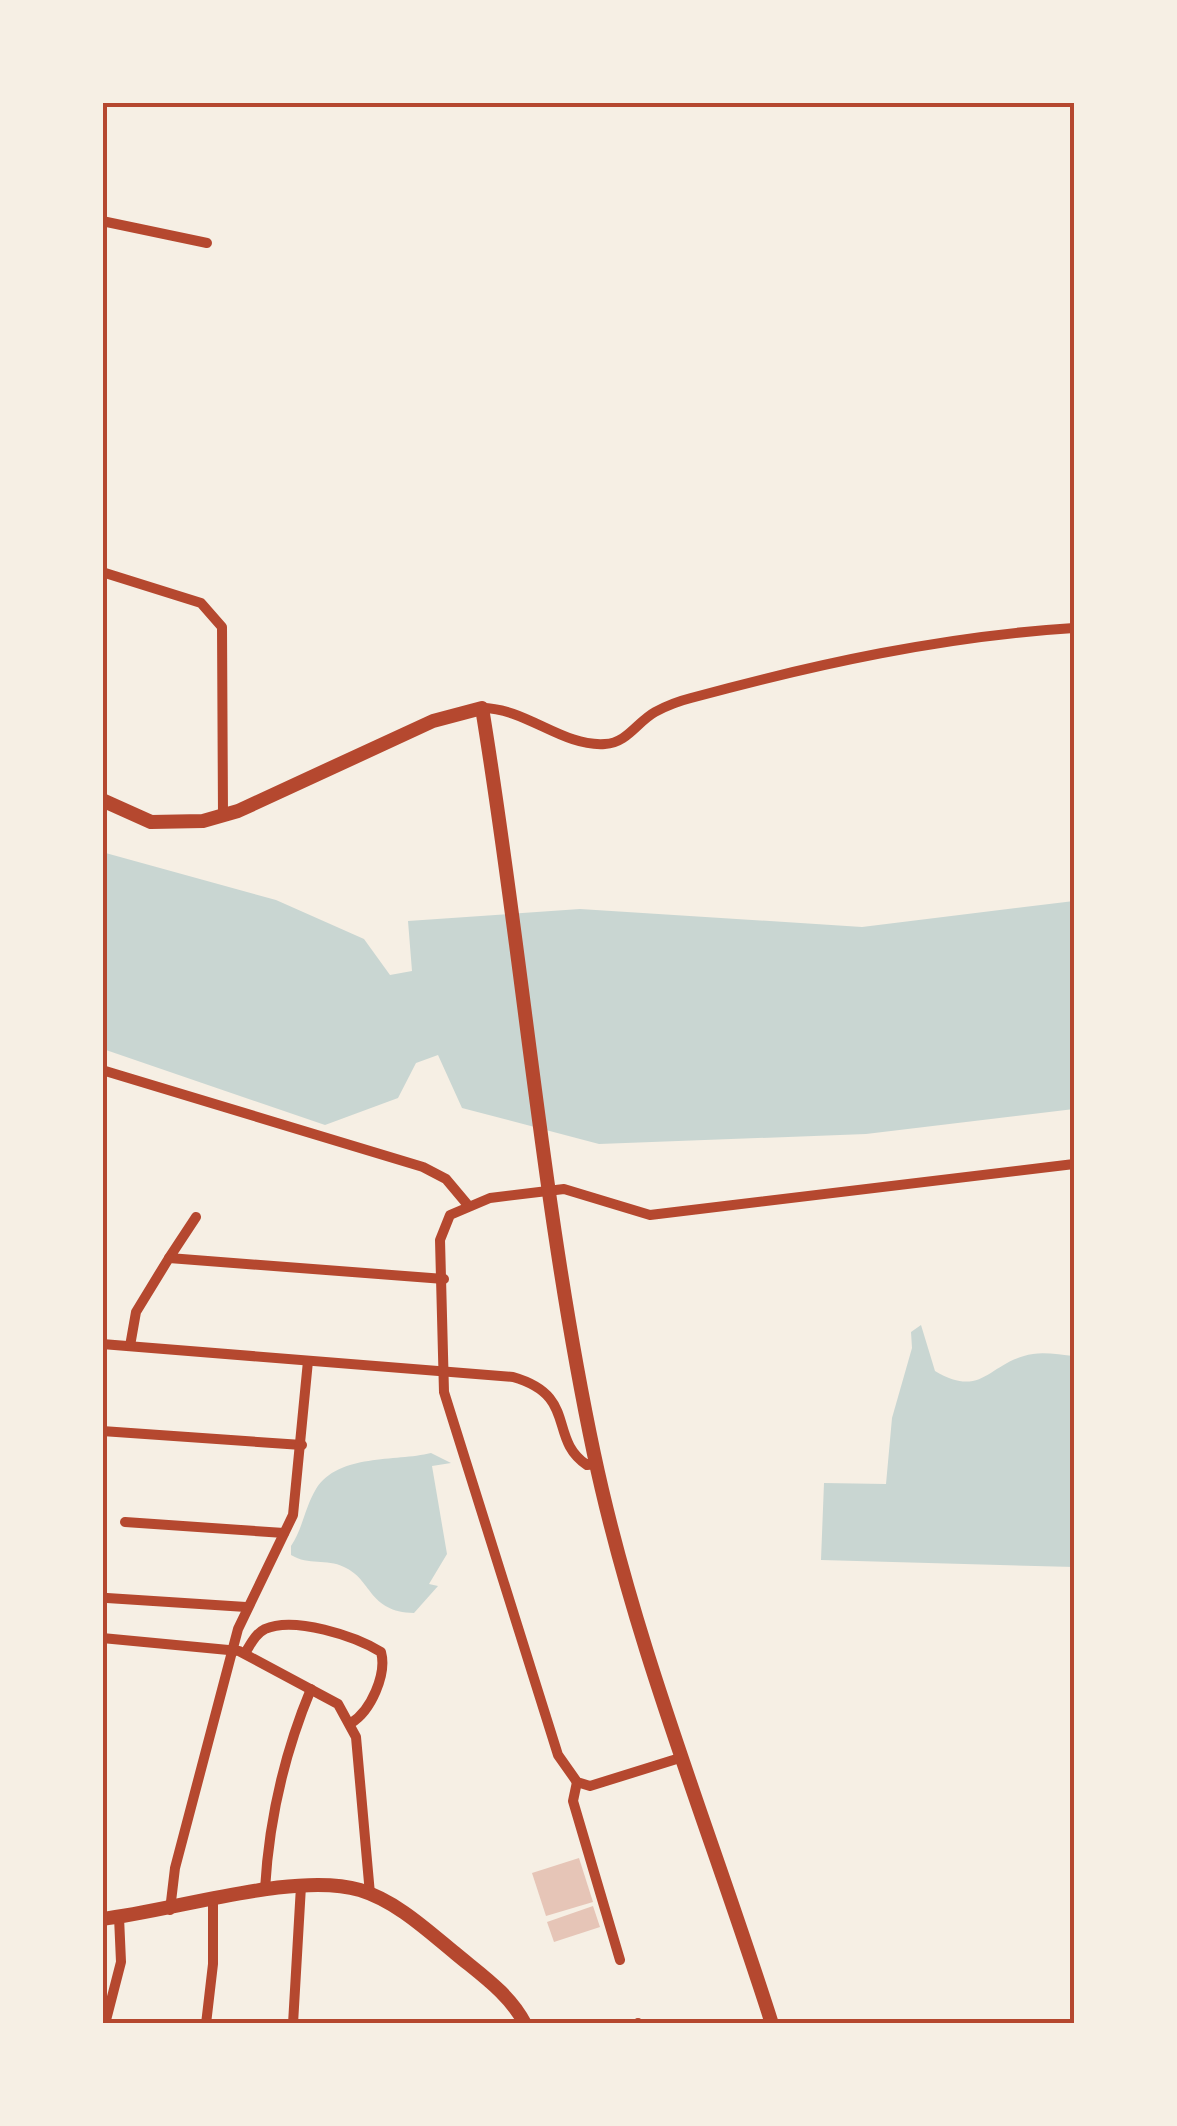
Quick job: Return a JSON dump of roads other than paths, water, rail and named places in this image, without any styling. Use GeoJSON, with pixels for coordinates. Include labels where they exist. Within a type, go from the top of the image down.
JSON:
{"type":"FeatureCollection","features":[{"type":"Feature","properties":{"kind":"street"},"geometry":{"type":"LineString","coordinates":[[102,221],[207,243]]}},
{"type":"Feature","properties":{"kind":"street"},"geometry":{"type":"LineString","coordinates":[[102,572],[202,604],[222,627],[223,815]]}},
{"type":"Feature","properties":{"kind":"street"},"geometry":{"type":"LineString","coordinates":[[102,800],[151,822],[183,824],[223,815],[433,721],[482,708],[504,708],[574,739],[610,744],[626,738],[657,711],[685,700],[858,656],[1074,628]]}},
{"type":"Feature","properties":{"kind":"street"},"geometry":{"type":"LineString","coordinates":[[482,708],[552,1210],[596,1464],[611,1527],[683,1757],[772,2024]]}},
{"type":"Feature","properties":{"kind":"street"},"geometry":{"type":"LineString","coordinates":[[102,1070],[423,1167],[446,1180],[468,1204]]}},
{"type":"Feature","properties":{"kind":"street"},"geometry":{"type":"LineString","coordinates":[[683,1757],[590,1786],[577,1782],[558,1755],[451,1417],[441,1372],[443,1227],[450,1215],[468,1204],[526,1193],[577,1190],[650,1215],[1074,1164]]}},
{"type":"Feature","properties":{"kind":"street"},"geometry":{"type":"LineString","coordinates":[[130,1346],[136,1312],[196,1217]]}},
{"type":"Feature","properties":{"kind":"street"},"geometry":{"type":"LineString","coordinates":[[170,1258],[444,1279]]}},
{"type":"Feature","properties":{"kind":"street"},"geometry":{"type":"LineString","coordinates":[[102,1344],[513,1377],[539,1384],[554,1401],[576,1458],[586,1465],[596,1464]]}},
{"type":"Feature","properties":{"kind":"street"},"geometry":{"type":"LineString","coordinates":[[170,1910],[175,1868],[239,1652],[246,1608],[284,1533],[297,1496],[308,1361]]}},
{"type":"Feature","properties":{"kind":"street"},"geometry":{"type":"LineString","coordinates":[[102,1431],[302,1445]]}},
{"type":"Feature","properties":{"kind":"street"},"geometry":{"type":"LineString","coordinates":[[124,1522],[284,1533]]}},
{"type":"Feature","properties":{"kind":"street"},"geometry":{"type":"LineString","coordinates":[[107,1598],[246,1608]]}},
{"type":"Feature","properties":{"kind":"street"},"geometry":{"type":"LineString","coordinates":[[239,1652],[267,1628],[289,1626],[381,1652],[384,1662],[367,1709],[351,1722]]}},
{"type":"Feature","properties":{"kind":"street"},"geometry":{"type":"LineString","coordinates":[[102,1638],[239,1652],[338,1704],[351,1722],[370,1894]]}},
{"type":"Feature","properties":{"kind":"street"},"geometry":{"type":"LineString","coordinates":[[265,1889],[276,1798],[294,1732],[311,1689]]}},
{"type":"Feature","properties":{"kind":"street"},"geometry":{"type":"LineString","coordinates":[[577,1782],[572,1802],[620,1960]]}},
{"type":"Feature","properties":{"kind":"street"},"geometry":{"type":"LineString","coordinates":[[293,2024],[301,1886]]}},
{"type":"Feature","properties":{"kind":"street"},"geometry":{"type":"LineString","coordinates":[[102,1920],[265,1889],[349,1888],[392,1904],[518,2009],[525,2024]]}},
{"type":"Feature","properties":{"kind":"street"},"geometry":{"type":"LineString","coordinates":[[206,2024],[213,1964],[213,1900]]}},
{"type":"Feature","properties":{"kind":"street"},"geometry":{"type":"LineString","coordinates":[[105,2024],[121,1962],[120,1918]]}}]}
